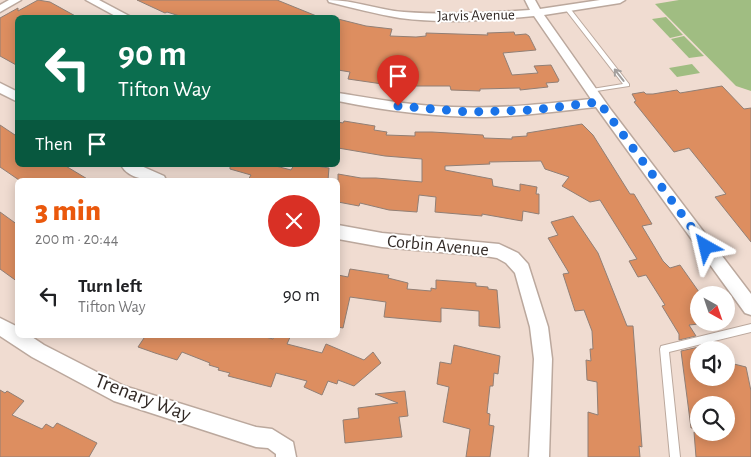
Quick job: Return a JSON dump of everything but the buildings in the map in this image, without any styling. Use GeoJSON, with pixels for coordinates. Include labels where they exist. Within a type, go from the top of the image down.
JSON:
{"type":"FeatureCollection","features":[{"type":"Feature","properties":{"kind":"street"},"geometry":{"type":"LineString","coordinates":[[0,9],[16,0]]}},
{"type":"Feature","properties":{"kind":"street"},"geometry":{"type":"LineString","coordinates":[[91,0],[122,15]]}},
{"type":"Feature","properties":{"kind":"street","name":"Jarvis Avenue"},"geometry":{"type":"LineString","coordinates":[[333,0],[369,5],[402,15],[468,18],[537,13],[620,0]]}},
{"type":"Feature","properties":{"kind":"street"},"geometry":{"type":"LineString","coordinates":[[530,0],[537,13],[596,97],[751,307]]}},
{"type":"Feature","properties":{"kind":"street"},"geometry":{"type":"LineString","coordinates":[[0,87],[15,96]]}},
{"type":"Feature","properties":{"kind":"street"},"geometry":{"type":"LineString","coordinates":[[340,97],[381,105],[469,112],[532,110],[596,97]]}},
{"type":"Feature","properties":{"kind":"street"},"geometry":{"type":"LineString","coordinates":[[131,167],[154,178]]}},
{"type":"Feature","properties":{"kind":"street","name":"Corbin Avenue"},"geometry":{"type":"LineString","coordinates":[[340,232],[382,240],[499,251],[512,258],[522,269],[539,327],[543,359],[539,457]]}},
{"type":"Feature","properties":{"kind":"street","name":"Trenary Way"},"geometry":{"type":"LineString","coordinates":[[0,326],[15,336]]}},
{"type":"Feature","properties":{"kind":"street","name":"Trenary Way"},"geometry":{"type":"LineString","coordinates":[[18,338],[38,351],[121,394],[256,437],[272,439],[286,449],[286,457]]}},
{"type":"Feature","properties":{"kind":"lane"},"geometry":{"type":"LineString","coordinates":[[567,8],[627,85],[596,97]]}},
{"type":"Feature","properties":{"kind":"lane"},"geometry":{"type":"LineString","coordinates":[[675,457],[664,348],[751,328]]}},
{"type":"Feature","properties":{"kind":"green space"},"geometry":{"type":"Polygon","coordinates":[[[679,0],[751,0],[751,91],[736,86],[655,4],[679,0]]]}},
{"type":"Feature","properties":{"kind":"green space"},"geometry":{"type":"Polygon","coordinates":[[[666,17],[683,35],[670,38],[652,19],[666,17]]]}},
{"type":"Feature","properties":{"kind":"green space"},"geometry":{"type":"Polygon","coordinates":[[[684,36],[704,56],[689,58],[671,39],[684,36]]]}},
{"type":"Feature","properties":{"kind":"green space"},"geometry":{"type":"Polygon","coordinates":[[[692,64],[700,73],[677,77],[669,68],[692,64]]]}},
{"type":"Feature","properties":{"kind":"route"},"geometry":{"type":"LineString","coordinates":[[398,106],[469,112],[532,110],[599,102],[706,247]]}}]}
